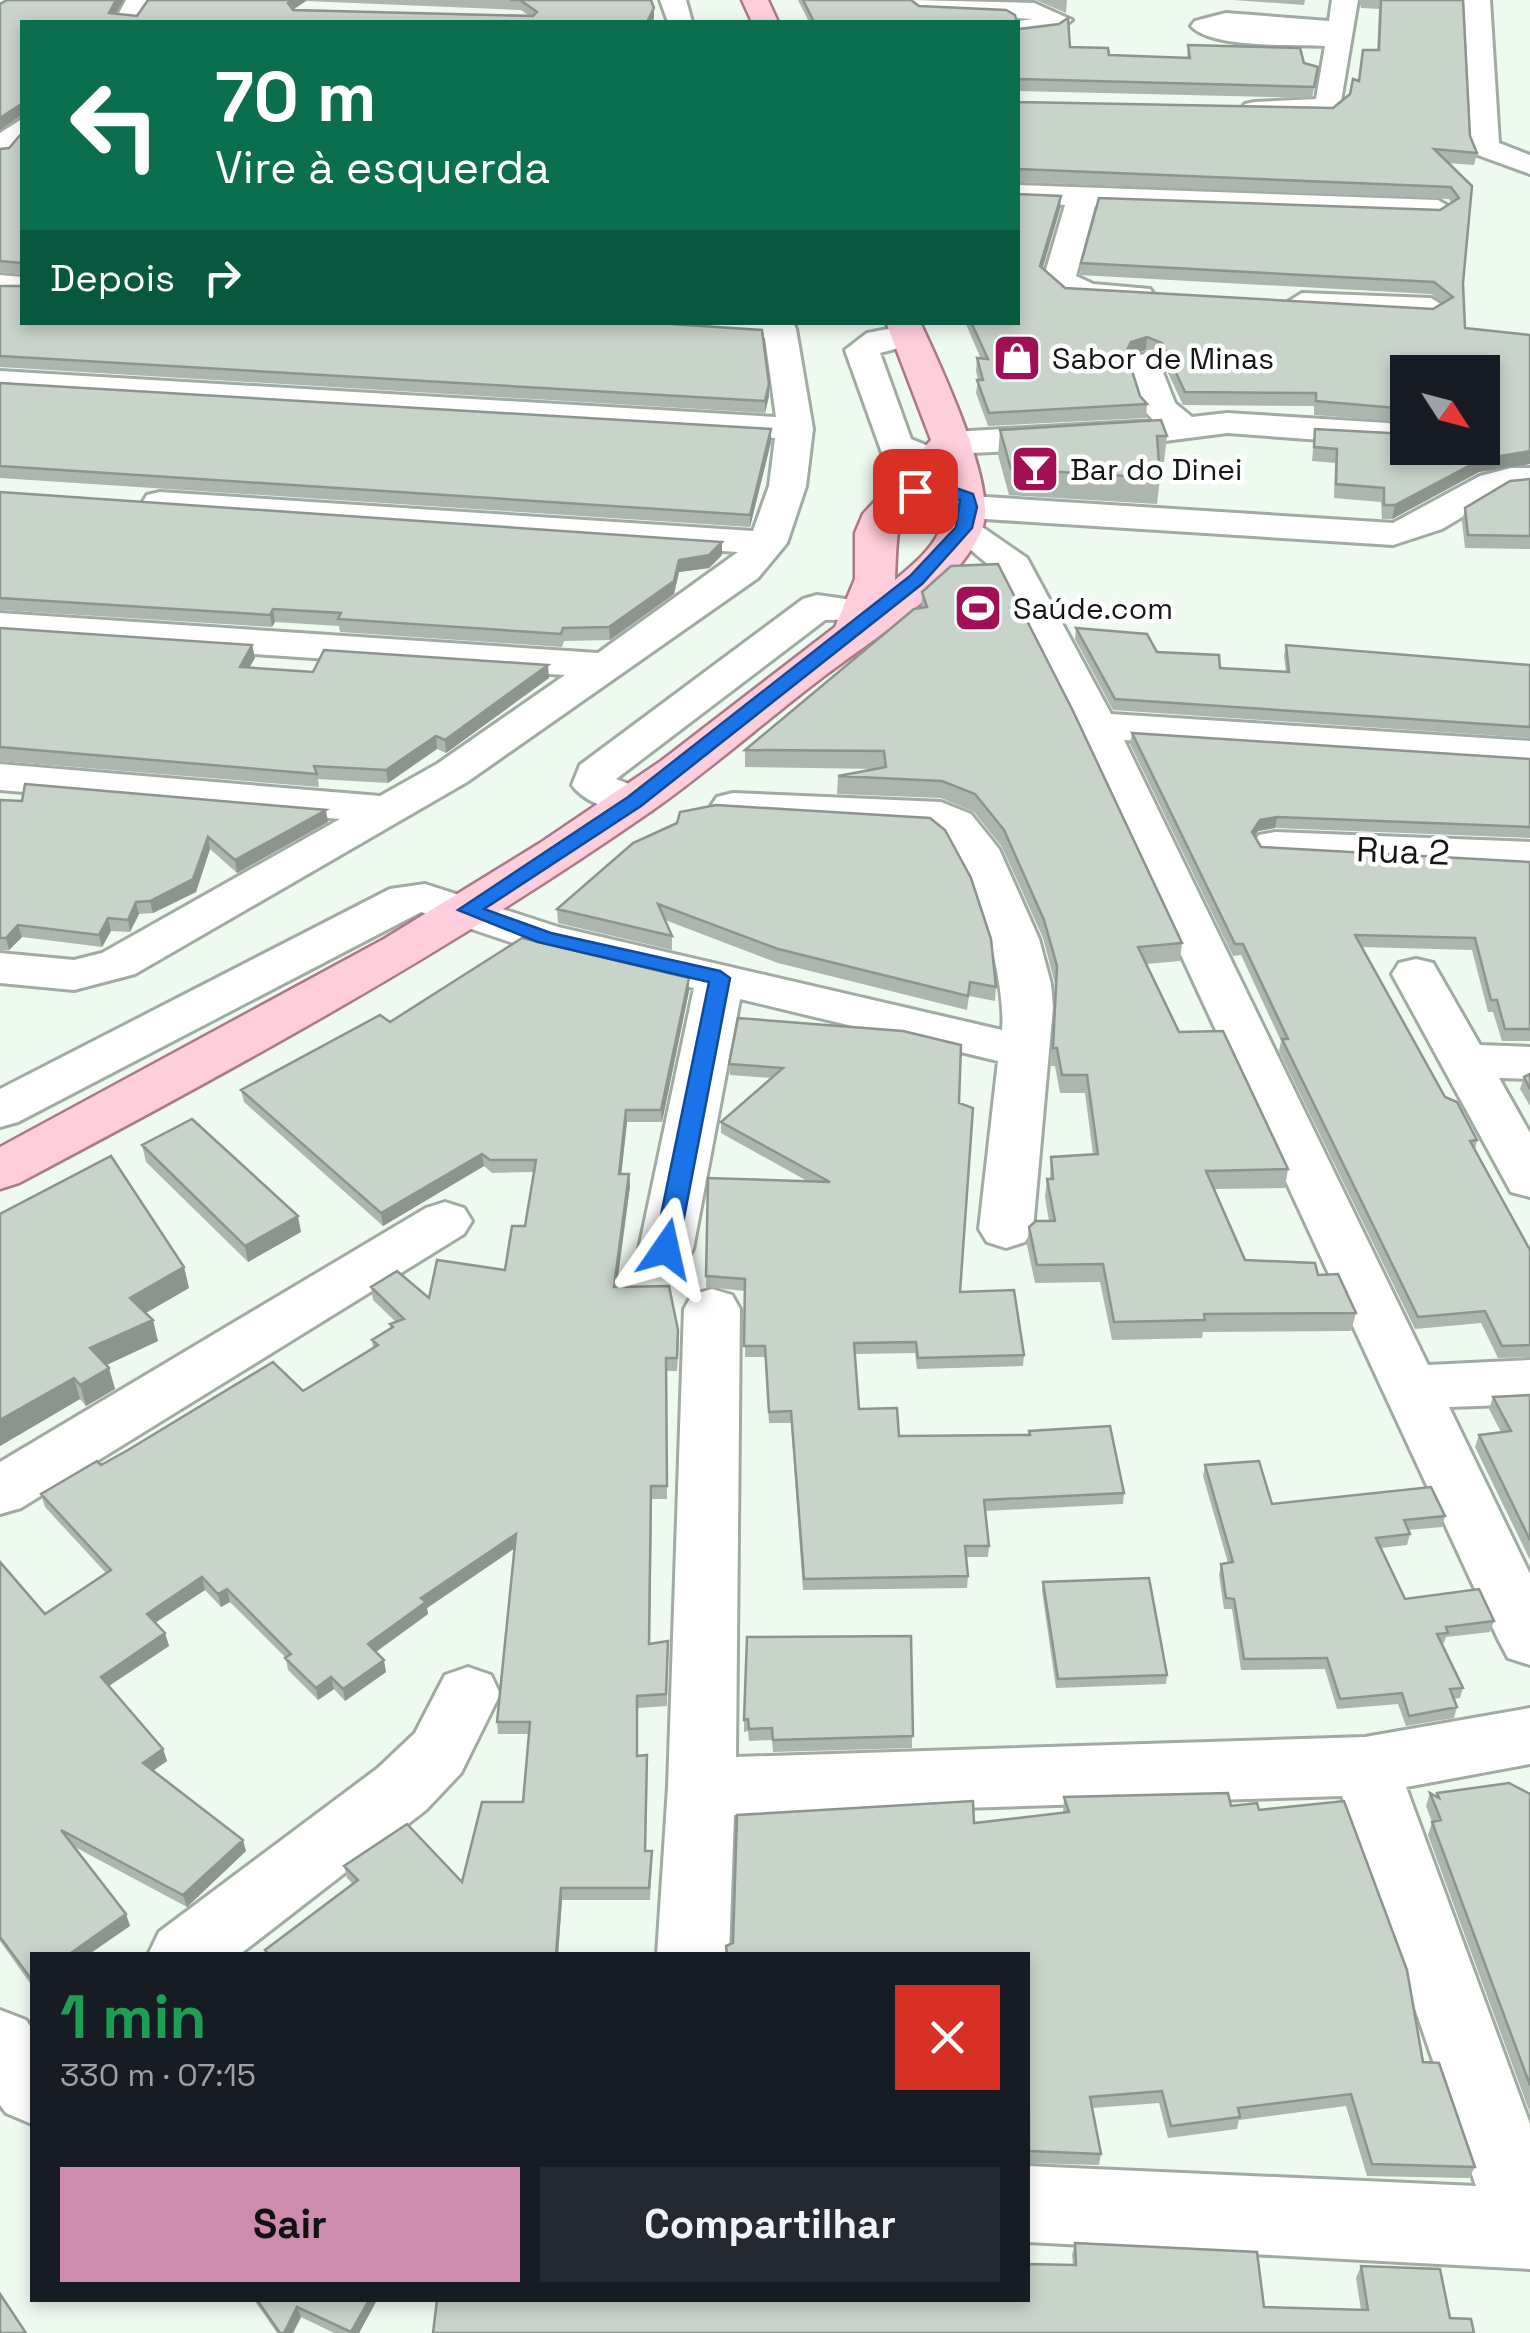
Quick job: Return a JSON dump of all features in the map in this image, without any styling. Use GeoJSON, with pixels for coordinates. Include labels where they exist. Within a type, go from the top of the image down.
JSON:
{"type":"FeatureCollection","features":[{"type":"Feature","properties":{"kind":"main road"},"geometry":{"type":"LineString","coordinates":[[906,329],[960,522]]}},
{"type":"Feature","properties":{"kind":"main road"},"geometry":{"type":"LineString","coordinates":[[857,622],[875,579],[876,532],[882,514],[940,452]]}},
{"type":"Feature","properties":{"kind":"main road"},"geometry":{"type":"LineString","coordinates":[[896,496],[932,488],[960,522]]}},
{"type":"Feature","properties":{"kind":"main road"},"geometry":{"type":"LineString","coordinates":[[877,545],[907,555],[960,522]]}},
{"type":"Feature","properties":{"kind":"main road"},"geometry":{"type":"LineString","coordinates":[[0,1170],[267,1028],[468,910],[635,802],[857,622],[960,522]]}},
{"type":"Feature","properties":{"kind":"street"},"geometry":{"type":"LineString","coordinates":[[1322,110],[1332,103],[1345,0]]}},
{"type":"Feature","properties":{"kind":"street"},"geometry":{"type":"LineString","coordinates":[[1476,0],[1485,148],[1530,165]]}},
{"type":"Feature","properties":{"kind":"street"},"geometry":{"type":"LineString","coordinates":[[922,9],[1034,11],[1059,20],[1049,26],[1020,28]]}},
{"type":"Feature","properties":{"kind":"street"},"geometry":{"type":"LineString","coordinates":[[1224,108],[1322,110],[1337,118],[1336,137]]}},
{"type":"Feature","properties":{"kind":"street"},"geometry":{"type":"LineString","coordinates":[[0,149],[20,129]]}},
{"type":"Feature","properties":{"kind":"street"},"geometry":{"type":"LineString","coordinates":[[1484,136],[1530,140]]}},
{"type":"Feature","properties":{"kind":"street"},"geometry":{"type":"LineString","coordinates":[[1020,194],[1438,209]]}},
{"type":"Feature","properties":{"kind":"street"},"geometry":{"type":"LineString","coordinates":[[1082,196],[1059,280],[1086,293],[1171,297]]}},
{"type":"Feature","properties":{"kind":"street"},"geometry":{"type":"LineString","coordinates":[[1271,301],[1431,308]]}},
{"type":"Feature","properties":{"kind":"street"},"geometry":{"type":"LineString","coordinates":[[0,968],[74,975],[118,964],[392,810],[744,570],[768,543],[783,497],[796,429],[794,384],[778,326],[752,325]]}},
{"type":"Feature","properties":{"kind":"street"},"geometry":{"type":"LineString","coordinates":[[906,329],[862,350],[895,445],[940,452],[1227,422],[1390,434]]}},
{"type":"Feature","properties":{"kind":"street"},"geometry":{"type":"LineString","coordinates":[[1145,364],[1158,408],[1182,426]]}},
{"type":"Feature","properties":{"kind":"street"},"geometry":{"type":"LineString","coordinates":[[0,381],[796,429]]}},
{"type":"Feature","properties":{"kind":"street"},"geometry":{"type":"LineString","coordinates":[[960,522],[1392,534],[1418,529],[1492,482],[1504,478],[1530,479]]}},
{"type":"Feature","properties":{"kind":"street"},"geometry":{"type":"LineString","coordinates":[[118,501],[768,543]]}},
{"type":"Feature","properties":{"kind":"street"},"geometry":{"type":"LineString","coordinates":[[960,522],[1009,560],[1096,726],[1530,1639]]}},
{"type":"Feature","properties":{"kind":"street"},"geometry":{"type":"LineString","coordinates":[[0,624],[608,666]]}},
{"type":"Feature","properties":{"kind":"street"},"geometry":{"type":"LineString","coordinates":[[1096,726],[1530,754]]}},
{"type":"Feature","properties":{"kind":"street"},"geometry":{"type":"LineString","coordinates":[[0,777],[392,810]]}},
{"type":"Feature","properties":{"kind":"street"},"geometry":{"type":"LineString","coordinates":[[733,806],[940,815],[956,823],[976,850],[1023,965],[1029,1007],[1006,1229]]}},
{"type":"Feature","properties":{"kind":"street","name":"Rua 2"},"geometry":{"type":"LineString","coordinates":[[1276,845],[1530,856]]}},
{"type":"Feature","properties":{"kind":"street"},"geometry":{"type":"LineString","coordinates":[[0,1110],[384,907],[425,898],[545,938],[1022,1051]]}},
{"type":"Feature","properties":{"kind":"street"},"geometry":{"type":"LineString","coordinates":[[1416,974],[1530,1179]]}},
{"type":"Feature","properties":{"kind":"street"},"geometry":{"type":"LineString","coordinates":[[666,1249],[720,978]]}},
{"type":"Feature","properties":{"kind":"street"},"geometry":{"type":"LineString","coordinates":[[1464,1061],[1530,1063]]}},
{"type":"Feature","properties":{"kind":"street"},"geometry":{"type":"LineString","coordinates":[[0,1491],[444,1221]]}},
{"type":"Feature","properties":{"kind":"street"},"geometry":{"type":"LineString","coordinates":[[693,1952],[702,1788],[712,1309]]}},
{"type":"Feature","properties":{"kind":"street"},"geometry":{"type":"LineString","coordinates":[[1408,1387],[1530,1382]]}},
{"type":"Feature","properties":{"kind":"street"},"geometry":{"type":"LineString","coordinates":[[188,1952],[402,1789],[438,1754],[468,1694]]}},
{"type":"Feature","properties":{"kind":"street"},"geometry":{"type":"LineString","coordinates":[[702,1788],[1365,1766],[1530,1736]]}},
{"type":"Feature","properties":{"kind":"street"},"geometry":{"type":"LineString","coordinates":[[1030,2204],[1529,2228],[1365,1766]]}},
{"type":"Feature","properties":{"kind":"building"},"geometry":{"type":"Polygon","coordinates":[[[7,0],[116,0],[109,13],[137,16],[148,0],[292,0],[288,3],[293,10],[533,16],[537,12],[520,0],[651,0],[654,8],[648,20],[20,20],[20,105],[0,118],[0,4],[7,0]]]}},
{"type":"Feature","properties":{"kind":"building"},"geometry":{"type":"Polygon","coordinates":[[[803,0],[911,0],[919,6],[1006,10],[1016,20],[813,20],[803,0]]]}},
{"type":"Feature","properties":{"kind":"building"},"geometry":{"type":"Polygon","coordinates":[[[1381,0],[1463,0],[1470,136],[1477,153],[1434,149],[1472,186],[1463,283],[1465,328],[1530,335],[1530,451],[1500,456],[1500,355],[1390,355],[1390,407],[1316,401],[1316,393],[1185,392],[1162,343],[1147,337],[1131,342],[1126,352],[1140,396],[1147,404],[989,413],[977,380],[983,380],[977,358],[988,359],[972,325],[1020,325],[1020,194],[1061,196],[1040,266],[1065,288],[1433,309],[1453,297],[1434,282],[1081,263],[1099,198],[1440,210],[1459,198],[1451,187],[1020,169],[1020,102],[1333,108],[1350,94],[1353,79],[1359,81],[1363,50],[1379,50],[1381,0]]]}},
{"type":"Feature","properties":{"kind":"building"},"geometry":{"type":"Polygon","coordinates":[[[1068,18],[1070,47],[1108,48],[1109,55],[1190,58],[1188,45],[1300,48],[1304,63],[1318,67],[1314,87],[1020,79],[1020,29],[1059,24],[1068,18]]]}},
{"type":"Feature","properties":{"kind":"building"},"geometry":{"type":"Polygon","coordinates":[[[20,135],[20,263],[0,261],[0,149],[9,148],[20,135]]]}},
{"type":"Feature","properties":{"kind":"building"},"geometry":{"type":"Polygon","coordinates":[[[0,286],[20,286],[20,325],[686,325],[762,330],[769,384],[765,401],[0,356],[0,286]]]}},
{"type":"Feature","properties":{"kind":"building"},"geometry":{"type":"Polygon","coordinates":[[[0,383],[771,429],[750,515],[0,466],[0,383]]]}},
{"type":"Feature","properties":{"kind":"building"},"geometry":{"type":"Polygon","coordinates":[[[1161,420],[1167,436],[1157,436],[1160,478],[1011,469],[1000,430],[1161,420]]]}},
{"type":"Feature","properties":{"kind":"building"},"geometry":{"type":"Polygon","coordinates":[[[1315,429],[1390,433],[1390,465],[1471,465],[1395,505],[1384,505],[1384,488],[1336,484],[1337,449],[1314,447],[1315,429]]]}},
{"type":"Feature","properties":{"kind":"building"},"geometry":{"type":"Polygon","coordinates":[[[1530,479],[1530,536],[1468,535],[1465,508],[1510,481],[1530,479]]]}},
{"type":"Feature","properties":{"kind":"building"},"geometry":{"type":"Polygon","coordinates":[[[0,492],[722,542],[709,555],[679,560],[674,581],[609,627],[563,628],[561,634],[338,619],[341,613],[273,609],[270,615],[0,598],[0,492]]]}},
{"type":"Feature","properties":{"kind":"building"},"geometry":{"type":"Polygon","coordinates":[[[998,564],[1073,711],[1182,943],[1138,947],[1179,1032],[1223,1031],[1288,1169],[1206,1171],[1245,1260],[1315,1263],[1318,1275],[1338,1274],[1356,1313],[1204,1314],[1205,1320],[1114,1322],[1103,1264],[1037,1265],[1029,1227],[1036,1221],[1055,1221],[1047,1179],[1053,1179],[1051,1157],[1098,1154],[1087,1075],[1062,1075],[1057,1048],[1053,1048],[1057,966],[1044,920],[1004,830],[975,794],[942,781],[838,776],[886,767],[884,751],[745,750],[914,609],[927,607],[922,592],[951,566],[998,564]]]}},
{"type":"Feature","properties":{"kind":"building"},"geometry":{"type":"Polygon","coordinates":[[[0,628],[252,645],[240,667],[313,672],[324,650],[548,665],[445,740],[436,736],[386,770],[314,766],[317,774],[0,747],[0,628]]]}},
{"type":"Feature","properties":{"kind":"building"},"geometry":{"type":"Polygon","coordinates":[[[1076,628],[1147,634],[1157,652],[1219,655],[1220,668],[1289,672],[1286,645],[1530,665],[1530,727],[1115,699],[1076,628]]]}},
{"type":"Feature","properties":{"kind":"building"},"geometry":{"type":"Polygon","coordinates":[[[1132,733],[1530,759],[1530,827],[1277,817],[1260,820],[1252,832],[1261,847],[1530,862],[1530,1029],[1505,1029],[1497,1000],[1491,1000],[1475,938],[1355,935],[1445,1097],[1457,1102],[1477,1140],[1470,1141],[1530,1250],[1530,1345],[1502,1346],[1485,1311],[1418,1317],[1282,1039],[1288,1039],[1243,944],[1235,944],[1132,733]]]}},
{"type":"Feature","properties":{"kind":"building"},"geometry":{"type":"Polygon","coordinates":[[[25,784],[326,810],[235,860],[208,837],[193,879],[150,901],[136,902],[128,920],[108,918],[99,935],[18,925],[6,938],[0,938],[0,800],[22,801],[25,784]]]}},
{"type":"Feature","properties":{"kind":"building"},"geometry":{"type":"Polygon","coordinates":[[[716,805],[930,818],[945,830],[971,878],[991,939],[996,987],[970,982],[968,996],[778,949],[658,904],[672,936],[557,909],[633,843],[677,823],[680,812],[716,805]]]}},
{"type":"Feature","properties":{"kind":"building"},"geometry":{"type":"Polygon","coordinates":[[[522,938],[689,978],[661,1110],[626,1110],[619,1174],[629,1174],[614,1287],[669,1286],[678,1330],[677,1358],[666,1358],[667,1486],[651,1486],[649,1644],[668,1641],[666,1694],[637,1696],[637,1756],[647,1755],[645,1851],[652,1851],[649,1888],[561,1888],[556,1952],[267,1952],[358,1880],[344,1866],[407,1824],[462,1882],[482,1802],[523,1802],[530,1722],[497,1722],[516,1534],[421,1598],[426,1602],[368,1644],[384,1660],[343,1689],[331,1677],[316,1688],[285,1658],[291,1654],[227,1589],[218,1594],[202,1577],[147,1614],[165,1633],[101,1677],[163,1749],[143,1763],[243,1840],[183,1895],[61,1830],[126,1914],[72,1952],[30,1952],[30,1977],[0,1937],[0,1562],[45,1614],[111,1570],[41,1494],[97,1461],[101,1465],[128,1450],[273,1362],[303,1391],[378,1345],[372,1340],[393,1327],[390,1324],[404,1319],[371,1287],[397,1271],[429,1298],[437,1260],[505,1270],[512,1226],[525,1226],[536,1160],[490,1160],[482,1154],[381,1213],[241,1090],[380,1015],[390,1022],[522,938]]]}},
{"type":"Feature","properties":{"kind":"building"},"geometry":{"type":"Polygon","coordinates":[[[738,1018],[903,1031],[961,1045],[959,1103],[973,1108],[960,1292],[1014,1290],[1024,1355],[918,1358],[916,1342],[854,1343],[859,1409],[897,1408],[899,1436],[1030,1435],[1029,1431],[1110,1426],[1124,1493],[984,1500],[989,1546],[965,1546],[968,1576],[804,1579],[791,1411],[769,1412],[765,1346],[744,1346],[745,1279],[706,1276],[708,1178],[830,1182],[721,1122],[783,1068],[729,1064],[738,1018]]]}},
{"type":"Feature","properties":{"kind":"building"},"geometry":{"type":"Polygon","coordinates":[[[192,1119],[298,1216],[245,1246],[142,1145],[192,1119]]]}},
{"type":"Feature","properties":{"kind":"building"},"geometry":{"type":"Polygon","coordinates":[[[111,1156],[184,1267],[130,1298],[153,1320],[90,1348],[109,1368],[80,1385],[74,1378],[0,1420],[0,1214],[111,1156]]]}},
{"type":"Feature","properties":{"kind":"building"},"geometry":{"type":"Polygon","coordinates":[[[1530,1395],[1530,1540],[1479,1435],[1511,1431],[1493,1397],[1530,1395]]]}},
{"type":"Feature","properties":{"kind":"building"},"geometry":{"type":"Polygon","coordinates":[[[1259,1461],[1272,1504],[1431,1487],[1445,1516],[1404,1520],[1410,1534],[1376,1538],[1405,1599],[1479,1589],[1494,1621],[1446,1627],[1448,1633],[1437,1634],[1463,1688],[1450,1689],[1457,1707],[1409,1716],[1402,1693],[1340,1699],[1327,1658],[1244,1659],[1234,1599],[1226,1598],[1221,1564],[1233,1562],[1205,1465],[1259,1461]]]}},
{"type":"Feature","properties":{"kind":"building"},"geometry":{"type":"Polygon","coordinates":[[[1149,1578],[1167,1675],[1058,1679],[1043,1582],[1149,1578]]]}},
{"type":"Feature","properties":{"kind":"building"},"geometry":{"type":"Polygon","coordinates":[[[911,1636],[913,1736],[773,1740],[772,1728],[749,1729],[748,1719],[744,1720],[747,1637],[911,1636]]]}},
{"type":"Feature","properties":{"kind":"building"},"geometry":{"type":"Polygon","coordinates":[[[1509,1783],[1530,1794],[1530,2085],[1432,1822],[1441,1820],[1430,1793],[1439,1798],[1437,1793],[1509,1783]]]}},
{"type":"Feature","properties":{"kind":"building"},"geometry":{"type":"Polygon","coordinates":[[[1228,1793],[1231,1806],[1257,1803],[1259,1810],[1344,1801],[1407,1970],[1423,2062],[1439,2063],[1475,2167],[1372,2164],[1351,2094],[1238,2108],[1240,2117],[1171,2126],[1162,2091],[1090,2097],[1101,2154],[1030,2151],[1030,1952],[727,1952],[726,1946],[733,1943],[737,1815],[973,1801],[974,1823],[1069,1812],[1064,1797],[1228,1793]]]}},
{"type":"Feature","properties":{"kind":"building"},"geometry":{"type":"Polygon","coordinates":[[[1075,2243],[1257,2252],[1264,2307],[1368,2310],[1361,2266],[1440,2269],[1450,2318],[1471,2319],[1474,2333],[433,2333],[437,2302],[1030,2302],[1030,2264],[1076,2265],[1075,2243]]]}},
{"type":"Feature","properties":{"kind":"building"},"geometry":{"type":"Polygon","coordinates":[[[0,2294],[26,2333],[0,2333],[0,2294]]]}},
{"type":"Feature","properties":{"kind":"building"},"geometry":{"type":"Polygon","coordinates":[[[258,2302],[368,2302],[351,2332],[297,2307],[284,2333],[280,2333],[258,2302]]]}},
{"type":"Feature","properties":{"kind":"place","name":"Sabor de Minas"},"geometry":{"type":"Point","coordinates":[1017,358]}},
{"type":"Feature","properties":{"kind":"place","name":"Bar do Dinei"},"geometry":{"type":"Point","coordinates":[1035,469]}},
{"type":"Feature","properties":{"kind":"place","name":"Saúde.com"},"geometry":{"type":"Point","coordinates":[978,608]}},
{"type":"Feature","properties":{"kind":"route"},"geometry":{"type":"LineString","coordinates":[[666,1249],[720,978],[545,938],[468,910],[635,802],[916,580],[964,528],[969,507],[967,498],[953,492],[932,488],[915,491]]}}]}
